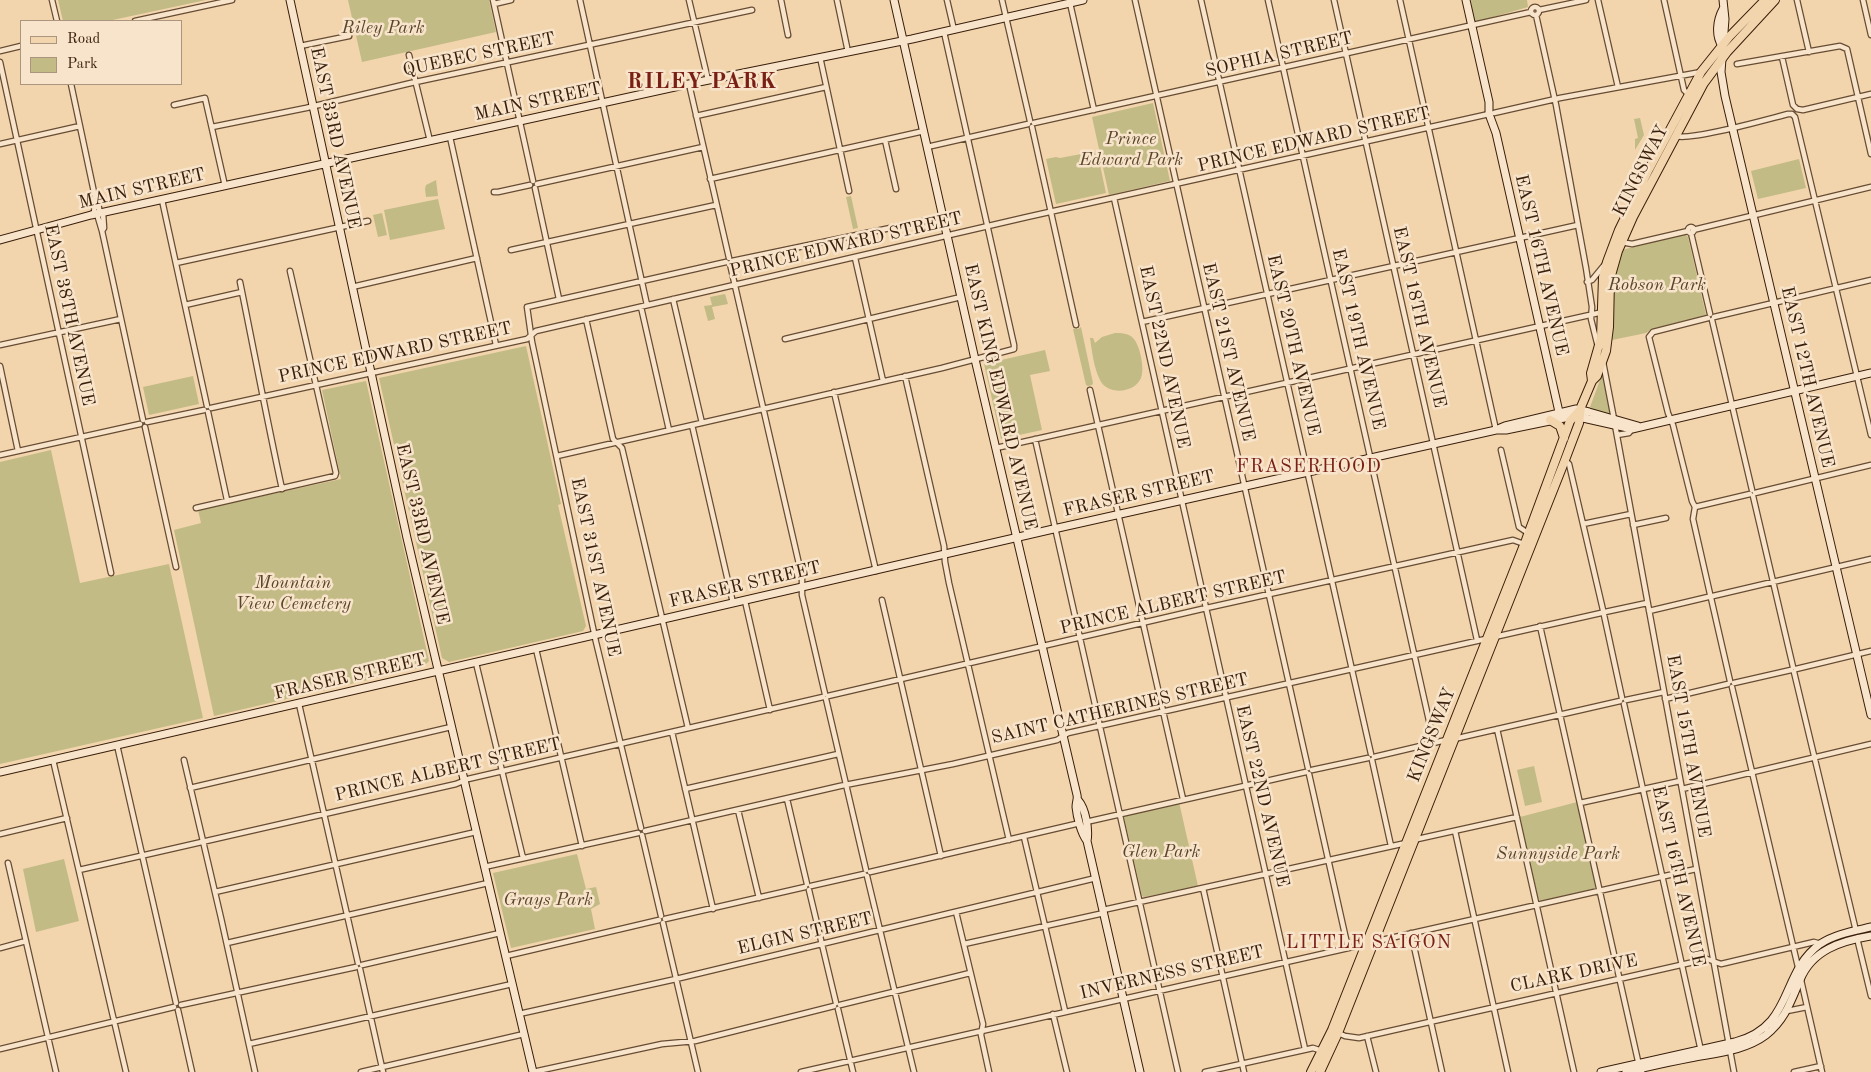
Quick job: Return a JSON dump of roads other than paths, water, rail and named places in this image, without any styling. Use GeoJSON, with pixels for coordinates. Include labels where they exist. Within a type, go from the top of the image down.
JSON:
{"type":"FeatureCollection","features":[{"type":"Feature","properties":{"kind":"main road","name":"KINGSWAY"},"geometry":{"type":"LineString","coordinates":[[1592,381],[1590,373],[1599,348],[1618,240],[1640,187],[1701,72],[1722,46],[1765,0]]}},
{"type":"Feature","properties":{"kind":"main road","name":"KINGSWAY"},"geometry":{"type":"LineString","coordinates":[[1335,1031],[1365,944],[1405,843],[1495,636],[1565,460],[1578,414],[1603,361],[1608,341],[1602,288],[1607,262],[1704,83],[1722,59],[1775,0]]}},
{"type":"Feature","properties":{"kind":"main road","name":"KINGSWAY"},"geometry":{"type":"LineString","coordinates":[[1311,1072],[1325,1052],[1374,942],[1414,840],[1487,638],[1564,438],[1578,414]]}},
{"type":"Feature","properties":{"kind":"main road"},"geometry":{"type":"LineString","coordinates":[[1550,420],[1560,426],[1564,438]]}},
{"type":"Feature","properties":{"kind":"main road","name":"KINGSWAY"},"geometry":{"type":"LineString","coordinates":[[1320,1072],[1325,1052]]}},
{"type":"Feature","properties":{"kind":"street"},"geometry":{"type":"LineString","coordinates":[[52,0],[57,20]]}},
{"type":"Feature","properties":{"kind":"street"},"geometry":{"type":"LineString","coordinates":[[140,20],[232,0]]}},
{"type":"Feature","properties":{"kind":"street","name":"EAST 33RD AVENUE"},"geometry":{"type":"LineString","coordinates":[[290,0],[438,672],[533,1072]]}},
{"type":"Feature","properties":{"kind":"street"},"geometry":{"type":"LineString","coordinates":[[511,0],[493,2],[559,299],[729,261],[943,217]]}},
{"type":"Feature","properties":{"kind":"street"},"geometry":{"type":"LineString","coordinates":[[580,0],[642,280],[644,306],[669,430]]}},
{"type":"Feature","properties":{"kind":"street"},"geometry":{"type":"LineString","coordinates":[[689,0],[708,80]]}},
{"type":"Feature","properties":{"kind":"street"},"geometry":{"type":"LineString","coordinates":[[781,0],[788,35]]}},
{"type":"Feature","properties":{"kind":"street"},"geometry":{"type":"LineString","coordinates":[[837,0],[848,52]]}},
{"type":"Feature","properties":{"kind":"street","name":"EAST KING EDWARD AVENUE"},"geometry":{"type":"LineString","coordinates":[[894,0],[1078,800],[1076,806],[1088,834],[1087,841],[1140,1072]]}},
{"type":"Feature","properties":{"kind":"street"},"geometry":{"type":"LineString","coordinates":[[947,0],[954,30]]}},
{"type":"Feature","properties":{"kind":"street"},"geometry":{"type":"LineString","coordinates":[[1002,0],[1052,212],[1076,324]]}},
{"type":"Feature","properties":{"kind":"street","name":"MAIN STREET"},"geometry":{"type":"LineString","coordinates":[[0,240],[99,214],[225,186],[689,84],[954,30],[1006,18],[1053,3],[1070,3],[1083,0]]}},
{"type":"Feature","properties":{"kind":"street","name":"EAST 21ST AVENUE"},"geometry":{"type":"LineString","coordinates":[[1136,0],[1348,948]]}},
{"type":"Feature","properties":{"kind":"street","name":"EAST 20TH AVENUE"},"geometry":{"type":"LineString","coordinates":[[1201,0],[1391,846]]}},
{"type":"Feature","properties":{"kind":"street","name":"EAST 19TH AVENUE"},"geometry":{"type":"LineString","coordinates":[[1268,0],[1434,743]]}},
{"type":"Feature","properties":{"kind":"street","name":"EAST 18TH AVENUE"},"geometry":{"type":"LineString","coordinates":[[1334,0],[1477,640]]}},
{"type":"Feature","properties":{"kind":"street"},"geometry":{"type":"LineString","coordinates":[[1400,0],[1496,430]]}},
{"type":"Feature","properties":{"kind":"street","name":"EAST 16TH AVENUE"},"geometry":{"type":"LineString","coordinates":[[1466,0],[1559,412]]}},
{"type":"Feature","properties":{"kind":"street"},"geometry":{"type":"LineString","coordinates":[[1532,0],[1533,12],[1555,99],[1588,282],[1595,337],[1599,348]]}},
{"type":"Feature","properties":{"kind":"street"},"geometry":{"type":"LineString","coordinates":[[1533,12],[1586,0]]}},
{"type":"Feature","properties":{"kind":"street"},"geometry":{"type":"LineString","coordinates":[[1598,0],[1618,87]]}},
{"type":"Feature","properties":{"kind":"street"},"geometry":{"type":"LineString","coordinates":[[1664,0],[1684,90],[1688,94]]}},
{"type":"Feature","properties":{"kind":"street","name":"EAST 12TH AVENUE"},"geometry":{"type":"LineString","coordinates":[[1723,0],[1723,8],[1718,18],[1718,39],[1722,46],[1722,80],[1871,715]]}},
{"type":"Feature","properties":{"kind":"street"},"geometry":{"type":"LineString","coordinates":[[1797,0],[1808,52]]}},
{"type":"Feature","properties":{"kind":"street"},"geometry":{"type":"LineString","coordinates":[[1863,0],[1871,35]]}},
{"type":"Feature","properties":{"kind":"street"},"geometry":{"type":"LineString","coordinates":[[1070,3],[1094,110]]}},
{"type":"Feature","properties":{"kind":"street","name":"QUEBEC STREET"},"geometry":{"type":"LineString","coordinates":[[212,127],[752,10]]}},
{"type":"Feature","properties":{"kind":"street","name":"SOPHIA STREET"},"geometry":{"type":"LineString","coordinates":[[927,147],[1533,12]]}},
{"type":"Feature","properties":{"kind":"street"},"geometry":{"type":"LineString","coordinates":[[557,456],[1014,349],[989,226],[944,32]]}},
{"type":"Feature","properties":{"kind":"street"},"geometry":{"type":"LineString","coordinates":[[300,46],[349,36]]}},
{"type":"Feature","properties":{"kind":"street"},"geometry":{"type":"LineString","coordinates":[[0,51],[20,46]]}},
{"type":"Feature","properties":{"kind":"street"},"geometry":{"type":"LineString","coordinates":[[1738,64],[1840,46],[1847,49],[1871,154]]}},
{"type":"Feature","properties":{"kind":"street"},"geometry":{"type":"LineString","coordinates":[[409,55],[430,141]]}},
{"type":"Feature","properties":{"kind":"street"},"geometry":{"type":"LineString","coordinates":[[1782,56],[1793,105],[1797,110],[1871,94]]}},
{"type":"Feature","properties":{"kind":"street"},"geometry":{"type":"LineString","coordinates":[[820,57],[849,191]]}},
{"type":"Feature","properties":{"kind":"street","name":"EAST 38TH AVENUE"},"geometry":{"type":"LineString","coordinates":[[0,62],[111,573]]}},
{"type":"Feature","properties":{"kind":"street","name":"PRINCE EDWARD STREET"},"geometry":{"type":"LineString","coordinates":[[0,455],[527,339],[536,331],[989,226],[1555,99],[1701,72]]}},
{"type":"Feature","properties":{"kind":"street"},"geometry":{"type":"LineString","coordinates":[[689,84],[803,580],[802,587],[807,618],[914,1072]]}},
{"type":"Feature","properties":{"kind":"street"},"geometry":{"type":"LineString","coordinates":[[70,85],[97,199],[102,231],[144,428],[176,567]]}},
{"type":"Feature","properties":{"kind":"street"},"geometry":{"type":"LineString","coordinates":[[696,116],[826,87]]}},
{"type":"Feature","properties":{"kind":"street"},"geometry":{"type":"LineString","coordinates":[[174,105],[205,98],[225,186]]}},
{"type":"Feature","properties":{"kind":"street"},"geometry":{"type":"LineString","coordinates":[[1676,136],[1685,138],[1788,114],[1793,115],[1797,120],[1871,435]]}},
{"type":"Feature","properties":{"kind":"street"},"geometry":{"type":"LineString","coordinates":[[0,144],[80,126]]}},
{"type":"Feature","properties":{"kind":"street"},"geometry":{"type":"LineString","coordinates":[[710,179],[924,131]]}},
{"type":"Feature","properties":{"kind":"street"},"geometry":{"type":"LineString","coordinates":[[450,137],[496,345]]}},
{"type":"Feature","properties":{"kind":"street"},"geometry":{"type":"LineString","coordinates":[[885,140],[896,189]]}},
{"type":"Feature","properties":{"kind":"street"},"geometry":{"type":"LineString","coordinates":[[494,192],[703,147]]}},
{"type":"Feature","properties":{"kind":"street"},"geometry":{"type":"LineString","coordinates":[[1618,240],[1629,244],[1691,231],[1871,187]]}},
{"type":"Feature","properties":{"kind":"street","name":"EAST 22ND AVENUE"},"geometry":{"type":"LineString","coordinates":[[1114,198],[1305,1050]]}},
{"type":"Feature","properties":{"kind":"street"},"geometry":{"type":"LineString","coordinates":[[162,200],[227,500]]}},
{"type":"Feature","properties":{"kind":"street"},"geometry":{"type":"LineString","coordinates":[[511,250],[716,205]]}},
{"type":"Feature","properties":{"kind":"street"},"geometry":{"type":"LineString","coordinates":[[176,263],[368,221]]}},
{"type":"Feature","properties":{"kind":"street"},"geometry":{"type":"LineString","coordinates":[[1142,322],[1578,225]]}},
{"type":"Feature","properties":{"kind":"street"},"geometry":{"type":"LineString","coordinates":[[1691,231],[1871,996]]}},
{"type":"Feature","properties":{"kind":"street"},"geometry":{"type":"LineString","coordinates":[[352,287],[477,258]]}},
{"type":"Feature","properties":{"kind":"street"},"geometry":{"type":"LineString","coordinates":[[855,258],[883,381]]}},
{"type":"Feature","properties":{"kind":"street"},"geometry":{"type":"LineString","coordinates":[[1588,282],[1592,280],[1607,262]]}},
{"type":"Feature","properties":{"kind":"street"},"geometry":{"type":"LineString","coordinates":[[196,508],[335,476],[336,473],[290,271]]}},
{"type":"Feature","properties":{"kind":"street"},"geometry":{"type":"LineString","coordinates":[[1626,1072],[1702,1052],[1729,1047],[1748,1037],[1768,1024],[1784,1003],[1798,968],[1710,596],[1693,519],[1695,507],[1668,414],[1649,337],[1653,332],[1711,317],[1871,280]]}},
{"type":"Feature","properties":{"kind":"street"},"geometry":{"type":"LineString","coordinates":[[240,282],[282,489]]}},
{"type":"Feature","properties":{"kind":"street"},"geometry":{"type":"LineString","coordinates":[[185,305],[242,292]]}},
{"type":"Feature","properties":{"kind":"street"},"geometry":{"type":"LineString","coordinates":[[785,339],[961,297]]}},
{"type":"Feature","properties":{"kind":"street","name":"EAST 31ST AVENUE"},"geometry":{"type":"LineString","coordinates":[[559,299],[527,306],[526,310],[595,635],[698,1072]]}},
{"type":"Feature","properties":{"kind":"street"},"geometry":{"type":"LineString","coordinates":[[674,299],[702,423]]}},
{"type":"Feature","properties":{"kind":"street"},"geometry":{"type":"LineString","coordinates":[[996,448],[1606,312]]}},
{"type":"Feature","properties":{"kind":"street"},"geometry":{"type":"LineString","coordinates":[[0,345],[121,319]]}},
{"type":"Feature","properties":{"kind":"street"},"geometry":{"type":"LineString","coordinates":[[586,319],[613,439],[622,447],[688,728]]}},
{"type":"Feature","properties":{"kind":"street","name":"EAST 15TH AVENUE"},"geometry":{"type":"LineString","coordinates":[[1603,361],[1734,1072]]}},
{"type":"Feature","properties":{"kind":"street"},"geometry":{"type":"LineString","coordinates":[[0,366],[18,451]]}},
{"type":"Feature","properties":{"kind":"street","name":"FRASER STREET"},"geometry":{"type":"LineString","coordinates":[[0,772],[1182,500],[1496,430],[1559,412],[1578,414],[1635,428],[1871,372]]}},
{"type":"Feature","properties":{"kind":"street"},"geometry":{"type":"LineString","coordinates":[[905,376],[944,546],[946,570],[1009,840]]}},
{"type":"Feature","properties":{"kind":"street"},"geometry":{"type":"LineString","coordinates":[[1090,390],[1183,799]]}},
{"type":"Feature","properties":{"kind":"street"},"geometry":{"type":"LineString","coordinates":[[834,392],[876,570]]}},
{"type":"Feature","properties":{"kind":"street","name":"FRASER STREET"},"geometry":{"type":"LineString","coordinates":[[1496,430],[1506,430],[1578,414]]}},
{"type":"Feature","properties":{"kind":"street"},"geometry":{"type":"LineString","coordinates":[[692,425],[733,603]]}},
{"type":"Feature","properties":{"kind":"street"},"geometry":{"type":"LineString","coordinates":[[1617,435],[1629,433],[1635,428]]}},
{"type":"Feature","properties":{"kind":"street"},"geometry":{"type":"LineString","coordinates":[[1035,439],[1178,1072]]}},
{"type":"Feature","properties":{"kind":"street"},"geometry":{"type":"LineString","coordinates":[[1501,450],[1519,527],[1528,533]]}},
{"type":"Feature","properties":{"kind":"street","name":"EAST 16TH AVENUE"},"geometry":{"type":"LineString","coordinates":[[1565,460],[1569,464],[1583,524],[1702,1052]]}},
{"type":"Feature","properties":{"kind":"street"},"geometry":{"type":"LineString","coordinates":[[1695,507],[1871,465]]}},
{"type":"Feature","properties":{"kind":"street"},"geometry":{"type":"LineString","coordinates":[[1583,524],[1631,514]]}},
{"type":"Feature","properties":{"kind":"street"},"geometry":{"type":"LineString","coordinates":[[1633,525],[1666,518]]}},
{"type":"Feature","properties":{"kind":"street","name":"PRINCE ALBERT STREET"},"geometry":{"type":"LineString","coordinates":[[79,870],[1206,608],[1513,540],[1524,544]]}},
{"type":"Feature","properties":{"kind":"street"},"geometry":{"type":"LineString","coordinates":[[1649,611],[1871,558]]}},
{"type":"Feature","properties":{"kind":"street"},"geometry":{"type":"LineString","coordinates":[[745,600],[770,710]]}},
{"type":"Feature","properties":{"kind":"street"},"geometry":{"type":"LineString","coordinates":[[882,600],[941,856]]}},
{"type":"Feature","properties":{"kind":"street","name":"SAINT CATHERINES STREET"},"geometry":{"type":"LineString","coordinates":[[484,867],[787,798],[989,755],[1058,739],[1068,733],[1647,603]]}},
{"type":"Feature","properties":{"kind":"street"},"geometry":{"type":"LineString","coordinates":[[1540,626],[1641,1068]]}},
{"type":"Feature","properties":{"kind":"street"},"geometry":{"type":"LineString","coordinates":[[536,649],[582,846]]}},
{"type":"Feature","properties":{"kind":"street"},"geometry":{"type":"LineString","coordinates":[[1665,699],[1871,651]]}},
{"type":"Feature","properties":{"kind":"street"},"geometry":{"type":"LineString","coordinates":[[476,663],[523,858]]}},
{"type":"Feature","properties":{"kind":"street"},"geometry":{"type":"LineString","coordinates":[[506,956],[1120,813],[1664,692]]}},
{"type":"Feature","properties":{"kind":"street"},"geometry":{"type":"LineString","coordinates":[[299,704],[383,1070]]}},
{"type":"Feature","properties":{"kind":"street"},"geometry":{"type":"LineString","coordinates":[[190,788],[451,727]]}},
{"type":"Feature","properties":{"kind":"street"},"geometry":{"type":"LineString","coordinates":[[1497,729],[1574,1072]]}},
{"type":"Feature","properties":{"kind":"street"},"geometry":{"type":"LineString","coordinates":[[672,732],[713,909]]}},
{"type":"Feature","properties":{"kind":"street"},"geometry":{"type":"LineString","coordinates":[[1682,788],[1871,744]]}},
{"type":"Feature","properties":{"kind":"street"},"geometry":{"type":"LineString","coordinates":[[117,746],[192,1072]]}},
{"type":"Feature","properties":{"kind":"street"},"geometry":{"type":"LineString","coordinates":[[685,789],[838,754]]}},
{"type":"Feature","properties":{"kind":"street"},"geometry":{"type":"LineString","coordinates":[[53,760],[126,1072]]}},
{"type":"Feature","properties":{"kind":"street"},"geometry":{"type":"LineString","coordinates":[[184,760],[227,942],[255,1072]]}},
{"type":"Feature","properties":{"kind":"street"},"geometry":{"type":"LineString","coordinates":[[1580,803],[1680,781]]}},
{"type":"Feature","properties":{"kind":"street"},"geometry":{"type":"LineString","coordinates":[[787,798],[852,1072]]}},
{"type":"Feature","properties":{"kind":"street"},"geometry":{"type":"LineString","coordinates":[[738,810],[759,898]]}},
{"type":"Feature","properties":{"kind":"street"},"geometry":{"type":"LineString","coordinates":[[964,944],[1265,873],[1517,817]]}},
{"type":"Feature","properties":{"kind":"street"},"geometry":{"type":"LineString","coordinates":[[0,834],[67,818]]}},
{"type":"Feature","properties":{"kind":"street"},"geometry":{"type":"LineString","coordinates":[[1455,831],[1508,1072]]}},
{"type":"Feature","properties":{"kind":"street"},"geometry":{"type":"LineString","coordinates":[[215,892],[476,832]]}},
{"type":"Feature","properties":{"kind":"street"},"geometry":{"type":"LineString","coordinates":[[1024,836],[1066,1011]]}},
{"type":"Feature","properties":{"kind":"street"},"geometry":{"type":"LineString","coordinates":[[8,863],[56,1072]]}},
{"type":"Feature","properties":{"kind":"street","name":"INVERNESS STREET"},"geometry":{"type":"LineString","coordinates":[[801,1072],[1696,869]]}},
{"type":"Feature","properties":{"kind":"street","name":"ELGIN STREET"},"geometry":{"type":"LineString","coordinates":[[519,1014],[676,979],[1096,878]]}},
{"type":"Feature","properties":{"kind":"street"},"geometry":{"type":"LineString","coordinates":[[227,942],[488,883]]}},
{"type":"Feature","properties":{"kind":"street"},"geometry":{"type":"LineString","coordinates":[[1203,888],[1244,1072]]}},
{"type":"Feature","properties":{"kind":"street"},"geometry":{"type":"LineString","coordinates":[[956,912],[983,1024],[981,1035],[989,1072]]}},
{"type":"Feature","properties":{"kind":"street","name":"CLARK DRIVE"},"geometry":{"type":"LineString","coordinates":[[1729,1047],[1751,1043],[1766,1035],[1787,1011],[1808,965],[1835,944],[1871,928]]}},
{"type":"Feature","properties":{"kind":"street"},"geometry":{"type":"LineString","coordinates":[[0,1049],[177,1006],[500,933]]}},
{"type":"Feature","properties":{"kind":"street"},"geometry":{"type":"LineString","coordinates":[[1411,933],[1442,1072]]}},
{"type":"Feature","properties":{"kind":"street","name":"CLARK DRIVE"},"geometry":{"type":"LineString","coordinates":[[1798,968],[1821,944],[1838,936],[1856,934],[1871,936]]}},
{"type":"Feature","properties":{"kind":"street"},"geometry":{"type":"LineString","coordinates":[[0,948],[26,941]]}},
{"type":"Feature","properties":{"kind":"street","name":"CLARK DRIVE"},"geometry":{"type":"LineString","coordinates":[[1335,1031],[1353,1038],[1367,1036],[1708,959],[1720,964],[1814,942],[1821,944]]}},
{"type":"Feature","properties":{"kind":"street"},"geometry":{"type":"LineString","coordinates":[[533,1072],[662,1044],[691,1042],[970,973]]}},
{"type":"Feature","properties":{"kind":"street"},"geometry":{"type":"LineString","coordinates":[[1800,979],[1822,1072]]}},
{"type":"Feature","properties":{"kind":"street"},"geometry":{"type":"LineString","coordinates":[[249,1044],[512,984]]}},
{"type":"Feature","properties":{"kind":"street"},"geometry":{"type":"LineString","coordinates":[[1787,1011],[1807,1007]]}},
{"type":"Feature","properties":{"kind":"street"},"geometry":{"type":"LineString","coordinates":[[1054,1014],[1067,1072]]}},
{"type":"Feature","properties":{"kind":"street"},"geometry":{"type":"LineString","coordinates":[[361,1072],[383,1070],[524,1034]]}},
{"type":"Feature","properties":{"kind":"street"},"geometry":{"type":"LineString","coordinates":[[1367,1036],[1376,1072]]}},
{"type":"Feature","properties":{"kind":"street"},"geometry":{"type":"LineString","coordinates":[[1205,1072],[1314,1048],[1325,1052]]}},
{"type":"Feature","properties":{"kind":"street"},"geometry":{"type":"LineString","coordinates":[[1794,1072],[1821,1066]]}},
{"type":"Feature","properties":{"kind":"street"},"geometry":{"type":"LineString","coordinates":[[1601,1072],[1641,1068]]}},
{"type":"Feature","properties":{"kind":"district","name":"RILEY PARK"},"geometry":{"type":"Point","coordinates":[702,82]}},
{"type":"Feature","properties":{"kind":"district","name":"FRASERHOOD"},"geometry":{"type":"Point","coordinates":[1309,467]}},
{"type":"Feature","properties":{"kind":"district","name":"LITTLE SAIGON"},"geometry":{"type":"Point","coordinates":[1369,943]}},
{"type":"Feature","properties":{"kind":"park label","name":"Riley Park"},"geometry":{"type":"Point","coordinates":[383,28]}},
{"type":"Feature","properties":{"kind":"park label","name":"Prince Edward Park"},"geometry":{"type":"Point","coordinates":[1131,149]}},
{"type":"Feature","properties":{"kind":"park label","name":"Robson Park"},"geometry":{"type":"Point","coordinates":[1657,285]}},
{"type":"Feature","properties":{"kind":"park label","name":"Mountain View Cemetery"},"geometry":{"type":"Point","coordinates":[293,593]}},
{"type":"Feature","properties":{"kind":"park label","name":"Glen Park"},"geometry":{"type":"Point","coordinates":[1161,852]}},
{"type":"Feature","properties":{"kind":"park label","name":"Sunnyside Park"},"geometry":{"type":"Point","coordinates":[1558,854]}},
{"type":"Feature","properties":{"kind":"park label","name":"Grays Park"},"geometry":{"type":"Point","coordinates":[548,900]}}]}
